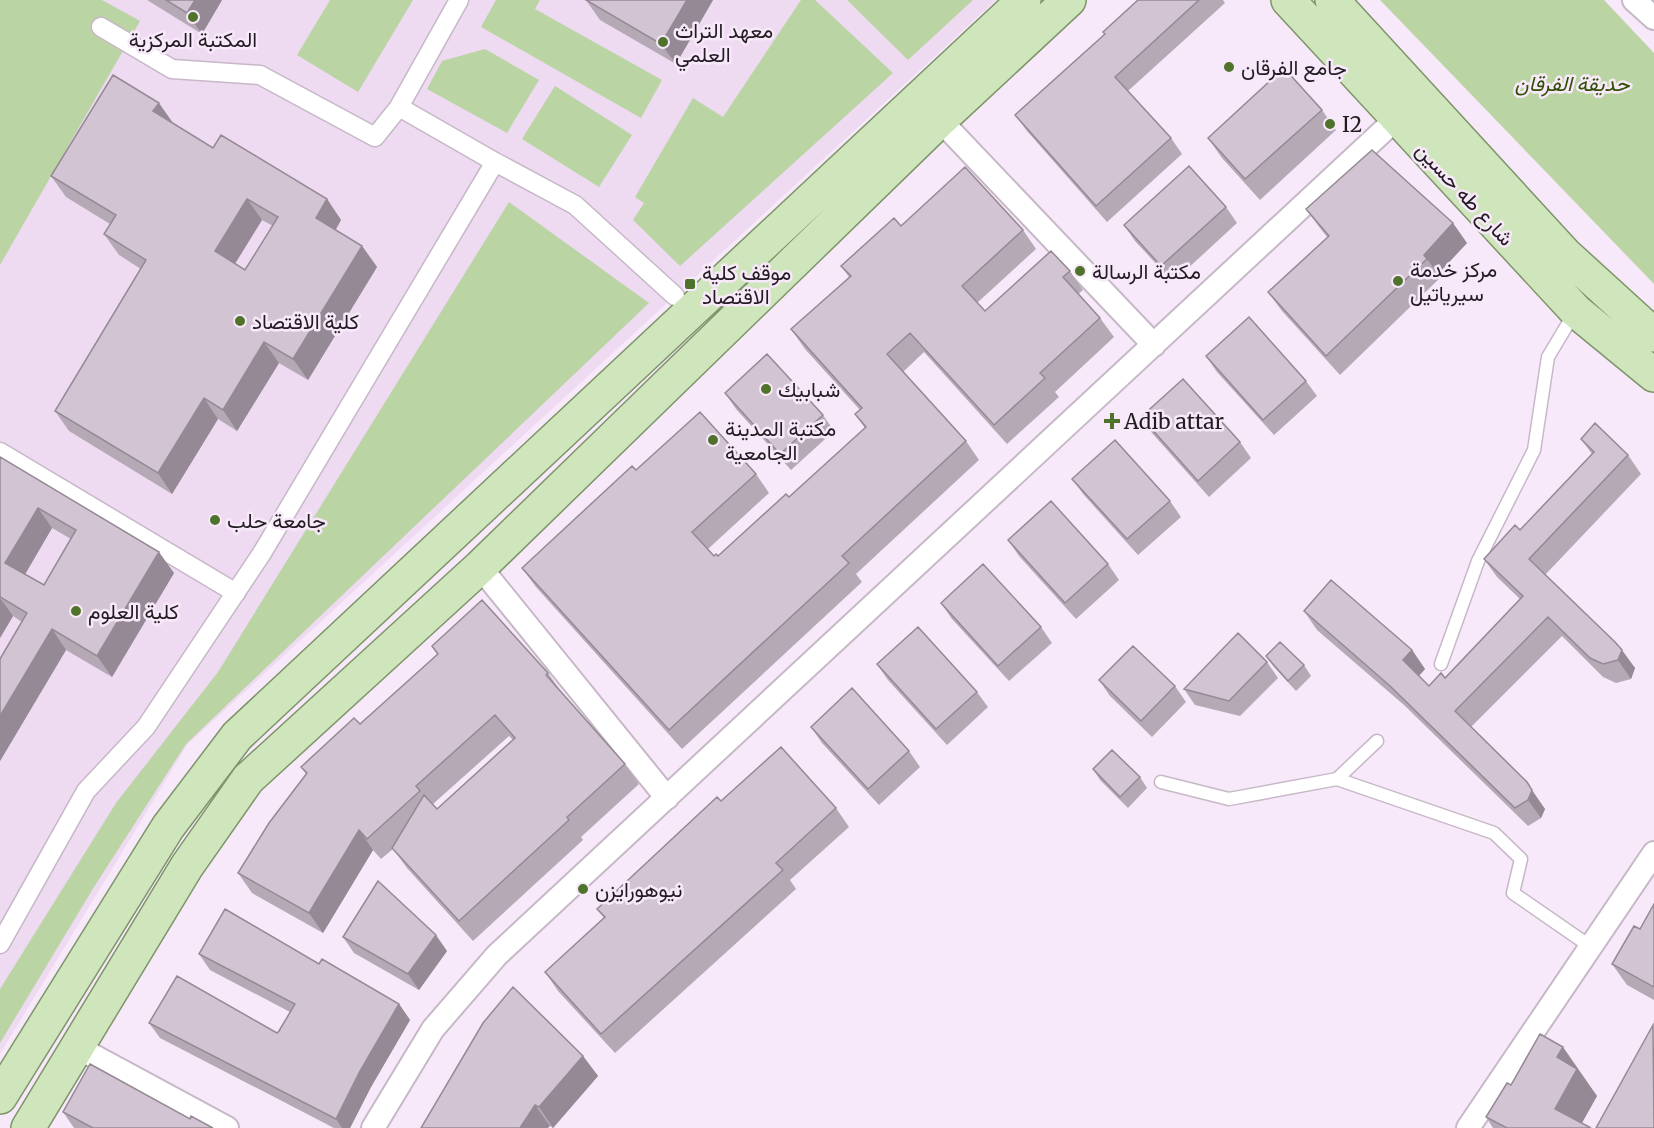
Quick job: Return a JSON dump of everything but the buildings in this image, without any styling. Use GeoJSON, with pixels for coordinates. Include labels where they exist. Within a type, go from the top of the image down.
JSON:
{"type":"FeatureCollection","features":[{"type":"Feature","properties":{"kind":"main road"},"geometry":{"type":"LineString","coordinates":[[0,1097],[168,827],[237,736],[1024,0]]}},
{"type":"Feature","properties":{"kind":"main road"},"geometry":{"type":"LineString","coordinates":[[28,1128],[75,1046],[188,866],[248,779],[480,567],[940,120],[1069,0]]}},
{"type":"Feature","properties":{"kind":"main road","name":"شارع طه حسين"},"geometry":{"type":"LineString","coordinates":[[1288,0],[1576,311],[1654,375]]}},
{"type":"Feature","properties":{"kind":"main road","name":"شارع طه حسين"},"geometry":{"type":"LineString","coordinates":[[1332,0],[1565,254],[1654,335]]}},
{"type":"Feature","properties":{"kind":"street"},"geometry":{"type":"LineString","coordinates":[[101,27],[172,69],[260,75],[375,136],[399,106],[459,0]]}},
{"type":"Feature","properties":{"kind":"street"},"geometry":{"type":"LineString","coordinates":[[1634,0],[1654,18]]}},
{"type":"Feature","properties":{"kind":"street"},"geometry":{"type":"LineString","coordinates":[[399,106],[575,205],[675,296]]}},
{"type":"Feature","properties":{"kind":"street"},"geometry":{"type":"LineString","coordinates":[[373,1128],[433,1029],[464,989],[497,955],[1396,119]]}},
{"type":"Feature","properties":{"kind":"street"},"geometry":{"type":"LineString","coordinates":[[940,120],[1154,345]]}},
{"type":"Feature","properties":{"kind":"street"},"geometry":{"type":"LineString","coordinates":[[0,944],[86,791],[146,728],[236,593],[495,162]]}},
{"type":"Feature","properties":{"kind":"street"},"geometry":{"type":"LineString","coordinates":[[0,452],[236,593]]}},
{"type":"Feature","properties":{"kind":"street"},"geometry":{"type":"LineString","coordinates":[[480,567],[667,798]]}},
{"type":"Feature","properties":{"kind":"street"},"geometry":{"type":"LineString","coordinates":[[1468,1128],[1653,858]]}},
{"type":"Feature","properties":{"kind":"street"},"geometry":{"type":"LineString","coordinates":[[75,1046],[227,1128]]}},
{"type":"Feature","properties":{"kind":"lane"},"geometry":{"type":"LineString","coordinates":[[1441,664],[1478,561],[1534,450],[1548,357],[1576,311]]}},
{"type":"Feature","properties":{"kind":"lane"},"geometry":{"type":"LineString","coordinates":[[1337,779],[1377,741]]}},
{"type":"Feature","properties":{"kind":"lane"},"geometry":{"type":"LineString","coordinates":[[1161,782],[1229,799],[1337,779],[1494,833],[1521,859],[1513,893],[1591,947]]}},
{"type":"Feature","properties":{"kind":"shaded area","name":"جامعة حلب"},"geometry":{"type":"Polygon","coordinates":[[[0,0],[996,0],[187,745],[0,1054],[0,0]]]}},
{"type":"Feature","properties":{"kind":"green space"},"geometry":{"type":"Polygon","coordinates":[[[0,0],[102,0],[140,21],[0,265],[0,0]]]}},
{"type":"Feature","properties":{"kind":"green space"},"geometry":{"type":"Polygon","coordinates":[[[330,0],[413,0],[358,92],[297,55],[330,0]]]}},
{"type":"Feature","properties":{"kind":"green space"},"geometry":{"type":"Polygon","coordinates":[[[496,0],[540,0],[535,9],[662,80],[641,118],[481,27],[496,0]]]}},
{"type":"Feature","properties":{"kind":"green space"},"geometry":{"type":"Polygon","coordinates":[[[801,0],[815,0],[893,73],[680,266],[633,220],[644,203],[635,197],[693,98],[723,117],[801,0]]]}},
{"type":"Feature","properties":{"kind":"green space"},"geometry":{"type":"Polygon","coordinates":[[[847,0],[973,0],[908,60],[847,0]]]}},
{"type":"Feature","properties":{"kind":"green space","name":"حديقة الفرقان"},"geometry":{"type":"Polygon","coordinates":[[[1380,0],[1604,0],[1654,53],[1654,284],[1380,0]]]}},
{"type":"Feature","properties":{"kind":"green space"},"geometry":{"type":"Polygon","coordinates":[[[485,49],[539,80],[507,133],[427,89],[442,61],[485,49]]]}},
{"type":"Feature","properties":{"kind":"green space"},"geometry":{"type":"Polygon","coordinates":[[[555,86],[632,135],[599,187],[522,139],[555,86]]]}},
{"type":"Feature","properties":{"kind":"green space"},"geometry":{"type":"Polygon","coordinates":[[[509,202],[649,303],[186,744],[94,887],[0,1043],[0,989],[116,803],[218,672],[509,202]]]}},
{"type":"Feature","properties":{"kind":"place","name":"المكتبة المركزية"},"geometry":{"type":"Point","coordinates":[193,17]}},
{"type":"Feature","properties":{"kind":"place","name":"معهد التراث العلمي"},"geometry":{"type":"Point","coordinates":[663,42]}},
{"type":"Feature","properties":{"kind":"place","name":"جامع الفرقان"},"geometry":{"type":"Point","coordinates":[1229,67]}},
{"type":"Feature","properties":{"kind":"place","name":"I2"},"geometry":{"type":"Point","coordinates":[1330,124]}},
{"type":"Feature","properties":{"kind":"place","name":"مكتبة الرسالة"},"geometry":{"type":"Point","coordinates":[1080,271]}},
{"type":"Feature","properties":{"kind":"place","name":"مركز خدمة سيرياتيل"},"geometry":{"type":"Point","coordinates":[1398,281]}},
{"type":"Feature","properties":{"kind":"place","name":"موقف كلية الاقتصاد"},"geometry":{"type":"Point","coordinates":[690,284]}},
{"type":"Feature","properties":{"kind":"place","name":"كلية الاقتصاد"},"geometry":{"type":"Point","coordinates":[240,321]}},
{"type":"Feature","properties":{"kind":"place","name":"شبابيك"},"geometry":{"type":"Point","coordinates":[766,389]}},
{"type":"Feature","properties":{"kind":"place","name":"Adib attar"},"geometry":{"type":"Point","coordinates":[1112,421]}},
{"type":"Feature","properties":{"kind":"place","name":"مكتبة المدينة الجامعية"},"geometry":{"type":"Point","coordinates":[713,440]}},
{"type":"Feature","properties":{"kind":"place","name":"جامعة حلب"},"geometry":{"type":"Point","coordinates":[215,520]}},
{"type":"Feature","properties":{"kind":"place","name":"كلية العلوم"},"geometry":{"type":"Point","coordinates":[76,611]}},
{"type":"Feature","properties":{"kind":"place","name":"نيوهورايزن"},"geometry":{"type":"Point","coordinates":[583,889]}}]}
